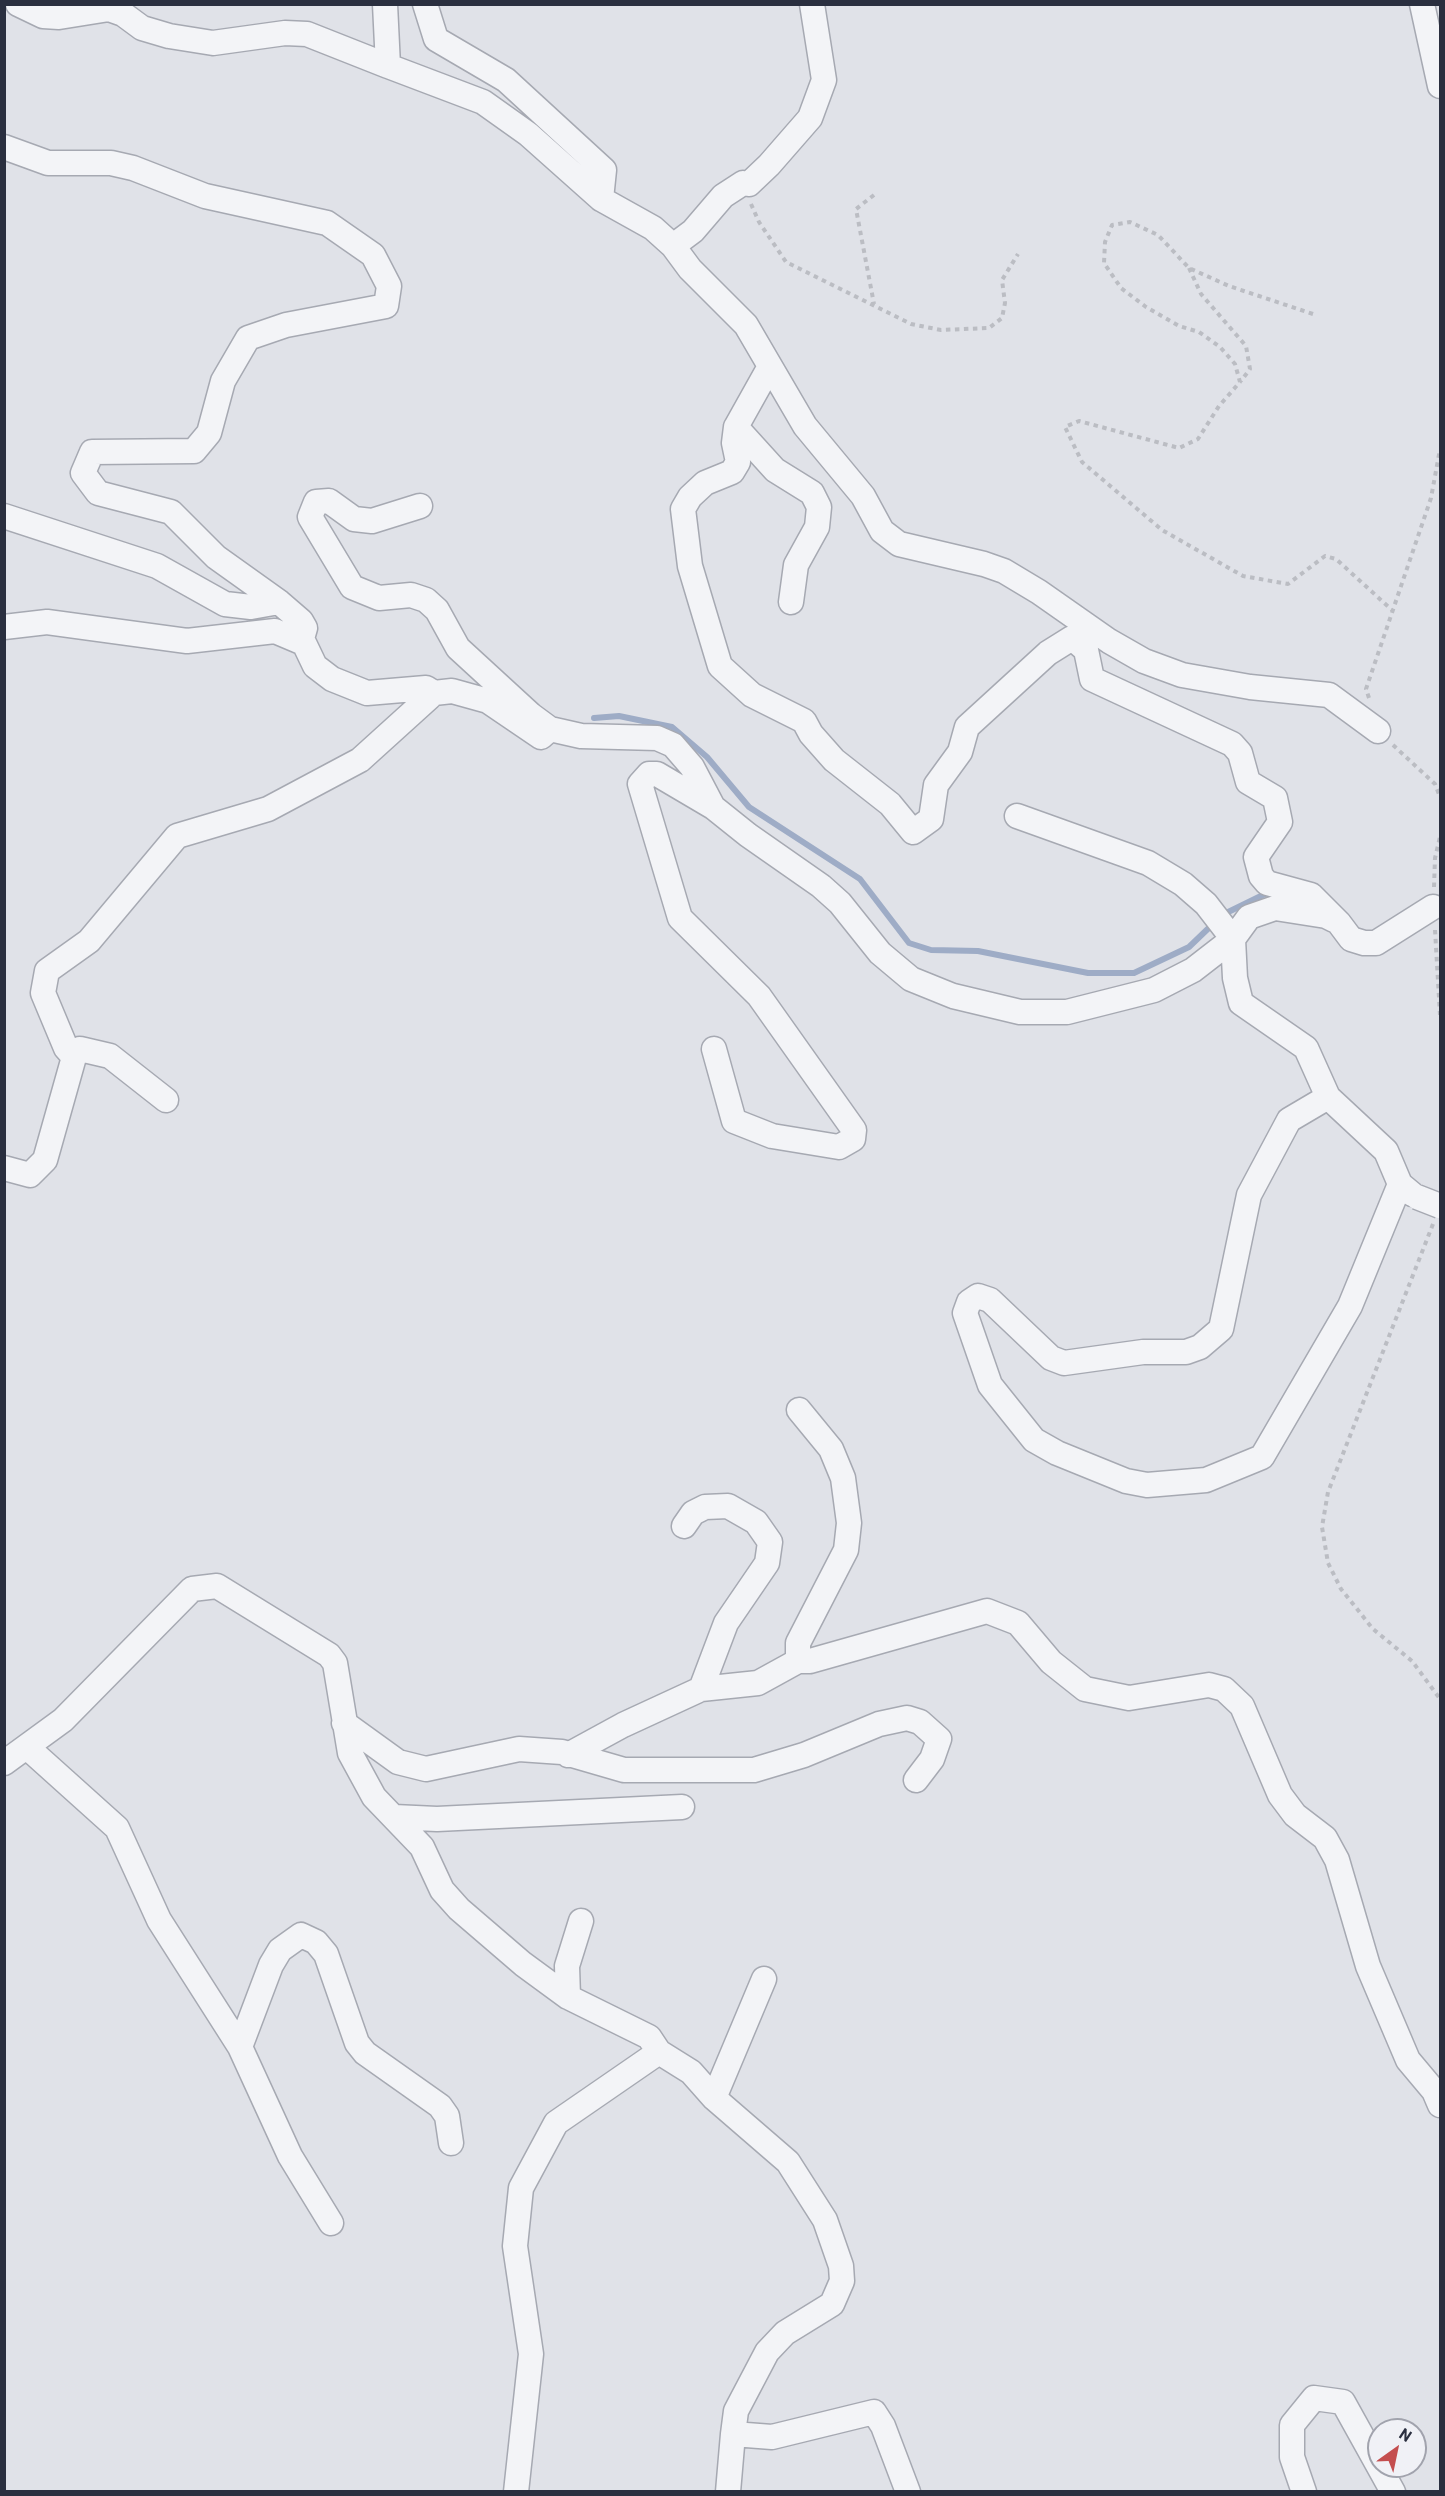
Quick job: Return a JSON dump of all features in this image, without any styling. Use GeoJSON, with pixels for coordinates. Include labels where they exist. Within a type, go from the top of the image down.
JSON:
{"type":"FeatureCollection","features":[{"type":"Feature","properties":{"kind":"lane"},"geometry":{"type":"LineString","coordinates":[[18,4],[43,15],[59,17],[109,9],[142,28],[169,36],[213,43],[285,33],[307,34],[483,102],[528,134],[601,199],[653,228],[673,246],[690,269],[746,325],[769,368],[805,426],[863,496],[882,531],[899,544],[984,564],[1004,572],[1039,592],[1109,641],[1144,661],[1182,675],[1250,687],[1329,695],[1378,731]]}},
{"type":"Feature","properties":{"kind":"lane"},"geometry":{"type":"LineString","coordinates":[[385,4],[388,66]]}},
{"type":"Feature","properties":{"kind":"lane"},"geometry":{"type":"LineString","coordinates":[[425,4],[436,39],[506,80],[604,170],[601,199]]}},
{"type":"Feature","properties":{"kind":"lane"},"geometry":{"type":"LineString","coordinates":[[673,246],[693,231],[723,196],[743,183],[749,184],[810,118],[824,80],[812,4]]}},
{"type":"Feature","properties":{"kind":"lane"},"geometry":{"type":"LineString","coordinates":[[1422,4],[1440,86]]}},
{"type":"Feature","properties":{"kind":"lane"},"geometry":{"type":"LineString","coordinates":[[4,147],[48,163],[111,163],[133,168],[205,196],[327,223],[373,255],[388,285],[386,306],[286,325],[248,338],[223,381],[209,433],[194,451],[92,452],[83,473],[99,492],[171,512],[216,557],[279,602],[305,628],[301,642]]}},
{"type":"Feature","properties":{"kind":"lane"},"geometry":{"type":"LineString","coordinates":[[769,368],[736,427],[734,443],[738,462],[732,472],[705,483],[690,497],[683,509],[690,566],[720,666],[752,695],[804,721],[834,760],[890,804],[913,832],[931,819],[936,785],[960,752],[967,727],[1048,653],[1072,638],[1086,650],[1092,679],[1232,744],[1240,753],[1248,782],[1275,798],[1280,822],[1256,857],[1261,876],[1267,883],[1282,889],[1311,895],[1339,923],[1351,939],[1364,943],[1376,943],[1433,907]]}},
{"type":"Feature","properties":{"kind":"lane"},"geometry":{"type":"LineString","coordinates":[[736,427],[775,470],[812,493],[819,507],[817,527],[796,565],[791,602]]}},
{"type":"Feature","properties":{"kind":"lane"},"geometry":{"type":"LineString","coordinates":[[420,506],[372,521],[354,519],[328,501],[316,502],[310,517],[352,587],[379,598],[411,595],[426,600],[437,610],[459,648],[531,715],[550,729],[581,736],[657,738],[673,745],[692,767],[713,807]]}},
{"type":"Feature","properties":{"kind":"lane"},"geometry":{"type":"LineString","coordinates":[[4,516],[158,566],[225,604],[251,607],[279,602]]}},
{"type":"Feature","properties":{"kind":"lane"},"geometry":{"type":"LineString","coordinates":[[4,627],[47,622],[187,641],[274,631],[304,644],[315,666],[332,679],[367,693],[426,688],[434,693]]}},
{"type":"Feature","properties":{"kind":"lane"},"geometry":{"type":"LineString","coordinates":[[74,1057],[66,1048],[43,993],[47,971],[89,941],[177,837],[268,809],[360,760],[434,693],[452,691],[488,701],[541,737],[550,729]]}},
{"type":"Feature","properties":{"kind":"lane"},"geometry":{"type":"LineString","coordinates":[[714,1049],[734,1121],[772,1136],[839,1147],[854,1139],[854,1130],[759,996],[680,918],[640,784],[649,774],[657,774],[713,807],[748,835],[821,886],[840,903],[880,953],[911,979],[953,996],[1020,1012],[1066,1012],[1154,990],[1193,970],[1229,933],[1250,917],[1275,908],[1326,916],[1339,923]]}},
{"type":"Feature","properties":{"kind":"lane"},"geometry":{"type":"LineString","coordinates":[[1017,816],[1148,863],[1183,884],[1206,904],[1229,933],[1241,1003],[1306,1048],[1328,1097],[1386,1151],[1408,1191],[1438,1211]]}},
{"type":"Feature","properties":{"kind":"lane"},"geometry":{"type":"LineString","coordinates":[[4,1168],[30,1175],[45,1160],[74,1057],[80,1049],[110,1056],[166,1100]]}},
{"type":"Feature","properties":{"kind":"lane"},"geometry":{"type":"LineString","coordinates":[[1328,1097],[1289,1120],[1249,1195],[1221,1329],[1200,1347],[1186,1352],[1143,1352],[1064,1363],[1051,1358],[990,1300],[978,1296],[969,1302],[965,1313],[990,1385],[1034,1440],[1057,1453],[1126,1481],[1146,1485],[1206,1480],[1262,1457],[1350,1306],[1408,1191]]}},
{"type":"Feature","properties":{"kind":"lane"},"geometry":{"type":"LineString","coordinates":[[798,1661],[798,1643],[846,1550],[849,1523],[843,1478],[831,1449],[799,1410]]}},
{"type":"Feature","properties":{"kind":"lane"},"geometry":{"type":"LineString","coordinates":[[684,1526],[693,1513],[699,1510],[728,1506],[756,1522],[770,1542],[767,1563],[726,1623],[701,1689]]}},
{"type":"Feature","properties":{"kind":"lane"},"geometry":{"type":"LineString","coordinates":[[4,1763],[28,1748],[63,1720],[192,1589],[217,1586],[329,1655],[335,1663],[350,1753],[374,1797],[422,1847],[442,1890],[459,1909],[523,1964],[568,1997],[649,2037],[659,2052],[691,2072],[714,2098],[788,2162],[825,2220],[841,2266],[842,2281],[832,2304],[785,2333],[767,2352],[736,2411],[728,2492]]}},
{"type":"Feature","properties":{"kind":"lane"},"geometry":{"type":"LineString","coordinates":[[568,1755],[623,1725],[701,1689],[758,1683],[798,1661],[810,1661],[987,1611],[1018,1623],[1051,1662],[1085,1689],[1129,1698],[1209,1685],[1224,1689],[1242,1706],[1280,1795],[1295,1815],[1325,1838],[1337,1860],[1368,1966],[1408,2060],[1434,2091],[1440,2105]]}},
{"type":"Feature","properties":{"kind":"lane"},"geometry":{"type":"LineString","coordinates":[[344,1723],[398,1762],[426,1769],[519,1749],[561,1752],[624,1770],[754,1770],[804,1755],[879,1724],[907,1718],[920,1722],[939,1739],[932,1759],[916,1780]]}},
{"type":"Feature","properties":{"kind":"lane"},"geometry":{"type":"LineString","coordinates":[[28,1748],[117,1828],[159,1920],[240,2047],[290,2156],[332,2223]]}},
{"type":"Feature","properties":{"kind":"lane"},"geometry":{"type":"LineString","coordinates":[[394,1817],[436,1819],[682,1807]]}},
{"type":"Feature","properties":{"kind":"lane"},"geometry":{"type":"LineString","coordinates":[[568,1997],[567,1966],[581,1921]]}},
{"type":"Feature","properties":{"kind":"lane"},"geometry":{"type":"LineString","coordinates":[[240,2047],[271,1965],[280,1950],[301,1935],[316,1942],[326,1954],[357,2043],[365,2053],[440,2106],[447,2116],[451,2143]]}},
{"type":"Feature","properties":{"kind":"lane"},"geometry":{"type":"LineString","coordinates":[[714,2098],[764,1978]]}},
{"type":"Feature","properties":{"kind":"lane"},"geometry":{"type":"LineString","coordinates":[[516,2492],[531,2354],[515,2246],[521,2188],[555,2123],[659,2052]]}},
{"type":"Feature","properties":{"kind":"lane"},"geometry":{"type":"LineString","coordinates":[[1304,2492],[1292,2457],[1292,2425],[1314,2398],[1343,2402],[1393,2492]]}},
{"type":"Feature","properties":{"kind":"lane"},"geometry":{"type":"LineString","coordinates":[[733,2434],[772,2437],[874,2412],[883,2426],[908,2492]]}},
{"type":"Feature","properties":{"kind":"path"},"geometry":{"type":"LineString","coordinates":[[743,183],[759,222],[786,262],[911,324],[941,330],[988,328],[1002,318],[1005,303],[1002,280],[1018,254]]}},
{"type":"Feature","properties":{"kind":"path"},"geometry":{"type":"LineString","coordinates":[[874,195],[856,208],[875,305]]}},
{"type":"Feature","properties":{"kind":"path"},"geometry":{"type":"LineString","coordinates":[[1240,382],[1235,364],[1220,347],[1199,332],[1179,326],[1146,308],[1121,288],[1104,263],[1105,242],[1112,225],[1130,222],[1158,235],[1190,268],[1228,286],[1313,314]]}},
{"type":"Feature","properties":{"kind":"path"},"geometry":{"type":"LineString","coordinates":[[1190,268],[1201,294],[1246,346],[1250,369],[1219,406],[1198,439],[1179,448],[1079,421],[1065,427],[1082,462],[1153,522],[1243,576],[1288,584],[1325,556],[1336,559],[1393,611]]}},
{"type":"Feature","properties":{"kind":"path"},"geometry":{"type":"LineString","coordinates":[[1440,449],[1431,498],[1366,689],[1378,731],[1435,784],[1440,797]]}},
{"type":"Feature","properties":{"kind":"path"},"geometry":{"type":"LineString","coordinates":[[1438,1211],[1328,1491],[1322,1527],[1328,1563],[1341,1589],[1373,1629],[1412,1661],[1440,1699]]}},
{"type":"Feature","properties":{"kind":"waterway"},"geometry":{"type":"LineString","coordinates":[[594,718],[619,716],[672,727],[707,757],[749,807],[860,879],[909,943],[931,950],[978,951],[1088,973],[1134,973],[1189,947],[1215,922]]}},
{"type":"Feature","properties":{"kind":"waterway"},"geometry":{"type":"LineString","coordinates":[[1222,915],[1267,893]]}}]}
